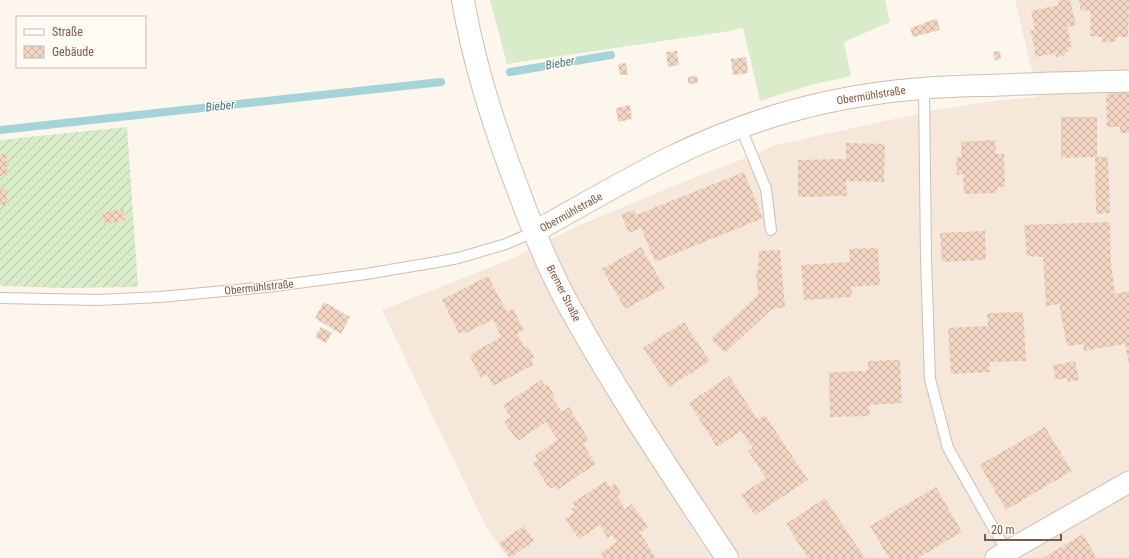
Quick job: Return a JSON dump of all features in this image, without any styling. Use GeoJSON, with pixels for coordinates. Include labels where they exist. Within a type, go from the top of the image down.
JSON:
{"type":"FeatureCollection","features":[{"type":"Feature","properties":{"kind":"street","name":"Bremer Straße"},"geometry":{"type":"LineString","coordinates":[[463,0],[479,68],[508,162],[534,232],[567,302],[610,378],[727,558]]}},
{"type":"Feature","properties":{"kind":"street","name":"Obermühlstraße"},"geometry":{"type":"LineString","coordinates":[[534,232],[670,157],[717,137],[795,110],[878,93],[924,88],[1129,81]]}},
{"type":"Feature","properties":{"kind":"street"},"geometry":{"type":"LineString","coordinates":[[1001,555],[1129,482]]}},
{"type":"Feature","properties":{"kind":"lane"},"geometry":{"type":"LineString","coordinates":[[924,88],[926,259],[930,379],[948,448],[1001,555]]}},
{"type":"Feature","properties":{"kind":"lane"},"geometry":{"type":"LineString","coordinates":[[741,128],[766,190],[771,230]]}},
{"type":"Feature","properties":{"kind":"lane","name":"Obermühlstraße"},"geometry":{"type":"LineString","coordinates":[[0,298],[98,300],[160,297],[290,284],[366,274],[458,258],[506,244],[534,232]]}},
{"type":"Feature","properties":{"kind":"shaded area"},"geometry":{"type":"Polygon","coordinates":[[[1015,0],[1129,0],[1129,558],[508,558],[485,525],[382,310],[511,259],[580,225],[776,145],[935,110],[999,100],[1038,97],[1015,0]]]}},
{"type":"Feature","properties":{"kind":"green space"},"geometry":{"type":"Polygon","coordinates":[[[490,0],[885,0],[890,22],[844,42],[851,76],[807,86],[760,101],[743,28],[507,64],[490,0]]]}},
{"type":"Feature","properties":{"kind":"green space"},"geometry":{"type":"Polygon","coordinates":[[[127,127],[138,287],[62,288],[0,286],[0,140],[127,127]]]}},
{"type":"Feature","properties":{"kind":"building"},"geometry":{"type":"Polygon","coordinates":[[[1058,0],[1070,0],[1076,25],[1067,27],[1072,47],[1068,48],[1069,51],[1065,52],[1065,55],[1056,57],[1055,53],[1036,57],[1031,31],[1035,30],[1031,11],[1059,5],[1058,0]]]}},
{"type":"Feature","properties":{"kind":"building"},"geometry":{"type":"Polygon","coordinates":[[[1079,0],[1129,0],[1128,37],[1116,37],[1116,42],[1102,42],[1103,37],[1090,36],[1091,11],[1081,10],[1079,0]]]}},
{"type":"Feature","properties":{"kind":"building"},"geometry":{"type":"Polygon","coordinates":[[[937,19],[940,30],[913,37],[910,28],[937,19]]]}},
{"type":"Feature","properties":{"kind":"building"},"geometry":{"type":"Polygon","coordinates":[[[677,51],[679,65],[668,67],[666,52],[677,51]]]}},
{"type":"Feature","properties":{"kind":"building"},"geometry":{"type":"Polygon","coordinates":[[[1000,51],[1001,59],[995,60],[993,52],[1000,51]]]}},
{"type":"Feature","properties":{"kind":"building"},"geometry":{"type":"Polygon","coordinates":[[[746,57],[748,73],[733,75],[731,59],[746,57]]]}},
{"type":"Feature","properties":{"kind":"building"},"geometry":{"type":"Polygon","coordinates":[[[626,63],[628,75],[620,75],[618,64],[626,63]]]}},
{"type":"Feature","properties":{"kind":"building"},"geometry":{"type":"Polygon","coordinates":[[[697,76],[698,83],[688,84],[688,77],[697,76]]]}},
{"type":"Feature","properties":{"kind":"building"},"geometry":{"type":"Polygon","coordinates":[[[1121,90],[1129,90],[1129,133],[1120,133],[1120,127],[1107,127],[1106,94],[1121,93],[1121,90]]]}},
{"type":"Feature","properties":{"kind":"building"},"geometry":{"type":"Polygon","coordinates":[[[630,105],[632,119],[618,122],[616,108],[630,105]]]}},
{"type":"Feature","properties":{"kind":"building"},"geometry":{"type":"Polygon","coordinates":[[[1061,117],[1097,117],[1097,157],[1108,157],[1110,213],[1096,214],[1095,157],[1061,158],[1061,117]]]}},
{"type":"Feature","properties":{"kind":"building"},"geometry":{"type":"Polygon","coordinates":[[[995,140],[996,154],[1004,154],[1005,187],[997,187],[997,193],[964,194],[963,174],[957,175],[956,157],[961,157],[961,142],[995,140]]]}},
{"type":"Feature","properties":{"kind":"building"},"geometry":{"type":"Polygon","coordinates":[[[846,143],[885,144],[884,182],[846,181],[847,196],[798,197],[798,160],[846,159],[846,143]]]}},
{"type":"Feature","properties":{"kind":"building"},"geometry":{"type":"Polygon","coordinates":[[[0,154],[7,154],[7,176],[0,176],[0,154]]]}},
{"type":"Feature","properties":{"kind":"building"},"geometry":{"type":"Polygon","coordinates":[[[744,172],[763,218],[655,262],[641,228],[629,233],[621,215],[634,210],[636,215],[744,172]]]}},
{"type":"Feature","properties":{"kind":"building"},"geometry":{"type":"Polygon","coordinates":[[[0,189],[7,190],[7,205],[0,205],[0,189]]]}},
{"type":"Feature","properties":{"kind":"building"},"geometry":{"type":"Polygon","coordinates":[[[123,209],[125,220],[105,224],[102,213],[123,209]]]}},
{"type":"Feature","properties":{"kind":"building"},"geometry":{"type":"Polygon","coordinates":[[[1110,222],[1111,264],[1115,294],[1129,291],[1129,364],[1125,344],[1084,351],[1083,344],[1067,346],[1059,304],[1046,306],[1043,257],[1027,256],[1024,225],[1110,222]]]}},
{"type":"Feature","properties":{"kind":"building"},"geometry":{"type":"Polygon","coordinates":[[[985,231],[986,260],[942,262],[940,233],[985,231]]]}},
{"type":"Feature","properties":{"kind":"building"},"geometry":{"type":"Polygon","coordinates":[[[641,247],[665,288],[625,309],[602,269],[641,247]]]}},
{"type":"Feature","properties":{"kind":"building"},"geometry":{"type":"Polygon","coordinates":[[[878,248],[880,285],[851,287],[852,297],[804,300],[801,265],[850,262],[849,249],[878,248]]]}},
{"type":"Feature","properties":{"kind":"building"},"geometry":{"type":"Polygon","coordinates":[[[780,250],[785,307],[772,309],[725,353],[711,339],[758,295],[756,271],[758,271],[759,251],[780,250]]]}},
{"type":"Feature","properties":{"kind":"building"},"geometry":{"type":"Polygon","coordinates":[[[488,276],[507,312],[513,309],[524,330],[517,334],[525,348],[528,346],[534,358],[531,360],[533,365],[493,386],[487,374],[481,378],[469,355],[501,337],[493,319],[466,333],[464,331],[459,333],[442,300],[488,276]]]}},
{"type":"Feature","properties":{"kind":"building"},"geometry":{"type":"Polygon","coordinates":[[[324,302],[350,317],[341,334],[315,318],[324,302]]]}},
{"type":"Feature","properties":{"kind":"building"},"geometry":{"type":"Polygon","coordinates":[[[1023,312],[1026,361],[989,362],[990,372],[951,374],[948,328],[988,326],[987,313],[1023,312]]]}},
{"type":"Feature","properties":{"kind":"building"},"geometry":{"type":"Polygon","coordinates":[[[684,322],[710,361],[669,387],[643,348],[684,322]]]}},
{"type":"Feature","properties":{"kind":"building"},"geometry":{"type":"Polygon","coordinates":[[[321,327],[332,333],[326,343],[315,337],[321,327]]]}},
{"type":"Feature","properties":{"kind":"building"},"geometry":{"type":"Polygon","coordinates":[[[900,360],[902,403],[869,405],[870,416],[830,417],[829,372],[868,371],[868,361],[900,360]]]}},
{"type":"Feature","properties":{"kind":"building"},"geometry":{"type":"Polygon","coordinates":[[[1075,361],[1079,380],[1068,382],[1067,378],[1056,380],[1053,365],[1075,361]]]}},
{"type":"Feature","properties":{"kind":"building"},"geometry":{"type":"Polygon","coordinates":[[[729,376],[758,420],[765,415],[808,480],[755,515],[741,495],[766,478],[748,451],[753,448],[741,431],[717,447],[689,403],[729,376]]]}},
{"type":"Feature","properties":{"kind":"building"},"geometry":{"type":"Polygon","coordinates":[[[541,380],[545,386],[547,384],[555,396],[552,398],[562,412],[569,407],[589,440],[583,444],[596,464],[557,490],[555,486],[550,489],[533,463],[538,460],[535,455],[558,440],[546,422],[518,441],[504,422],[511,417],[503,405],[541,380]]]}},
{"type":"Feature","properties":{"kind":"building"},"geometry":{"type":"Polygon","coordinates":[[[1045,427],[1072,471],[1006,510],[980,465],[1045,427]]]}},
{"type":"Feature","properties":{"kind":"building"},"geometry":{"type":"Polygon","coordinates":[[[606,481],[610,487],[615,483],[621,494],[617,496],[625,509],[632,504],[648,527],[640,533],[656,558],[603,558],[604,557],[601,553],[617,542],[612,535],[608,538],[600,525],[579,539],[565,519],[574,513],[571,509],[575,507],[572,503],[606,481]]]}},
{"type":"Feature","properties":{"kind":"building"},"geometry":{"type":"Polygon","coordinates":[[[936,487],[962,532],[918,558],[889,558],[870,526],[936,487]]]}},
{"type":"Feature","properties":{"kind":"building"},"geometry":{"type":"Polygon","coordinates":[[[825,498],[865,558],[808,558],[786,524],[825,498]]]}},
{"type":"Feature","properties":{"kind":"building"},"geometry":{"type":"Polygon","coordinates":[[[524,526],[534,541],[510,558],[499,543],[524,526]]]}},
{"type":"Feature","properties":{"kind":"building"},"geometry":{"type":"Polygon","coordinates":[[[1083,534],[1097,558],[1042,558],[1051,553],[1083,534]]]}},
{"type":"Feature","properties":{"kind":"waterway","name":"Bieber"},"geometry":{"type":"LineString","coordinates":[[510,72],[611,55]]}},
{"type":"Feature","properties":{"kind":"waterway","name":"Bieber"},"geometry":{"type":"LineString","coordinates":[[0,130],[441,82]]}}]}
